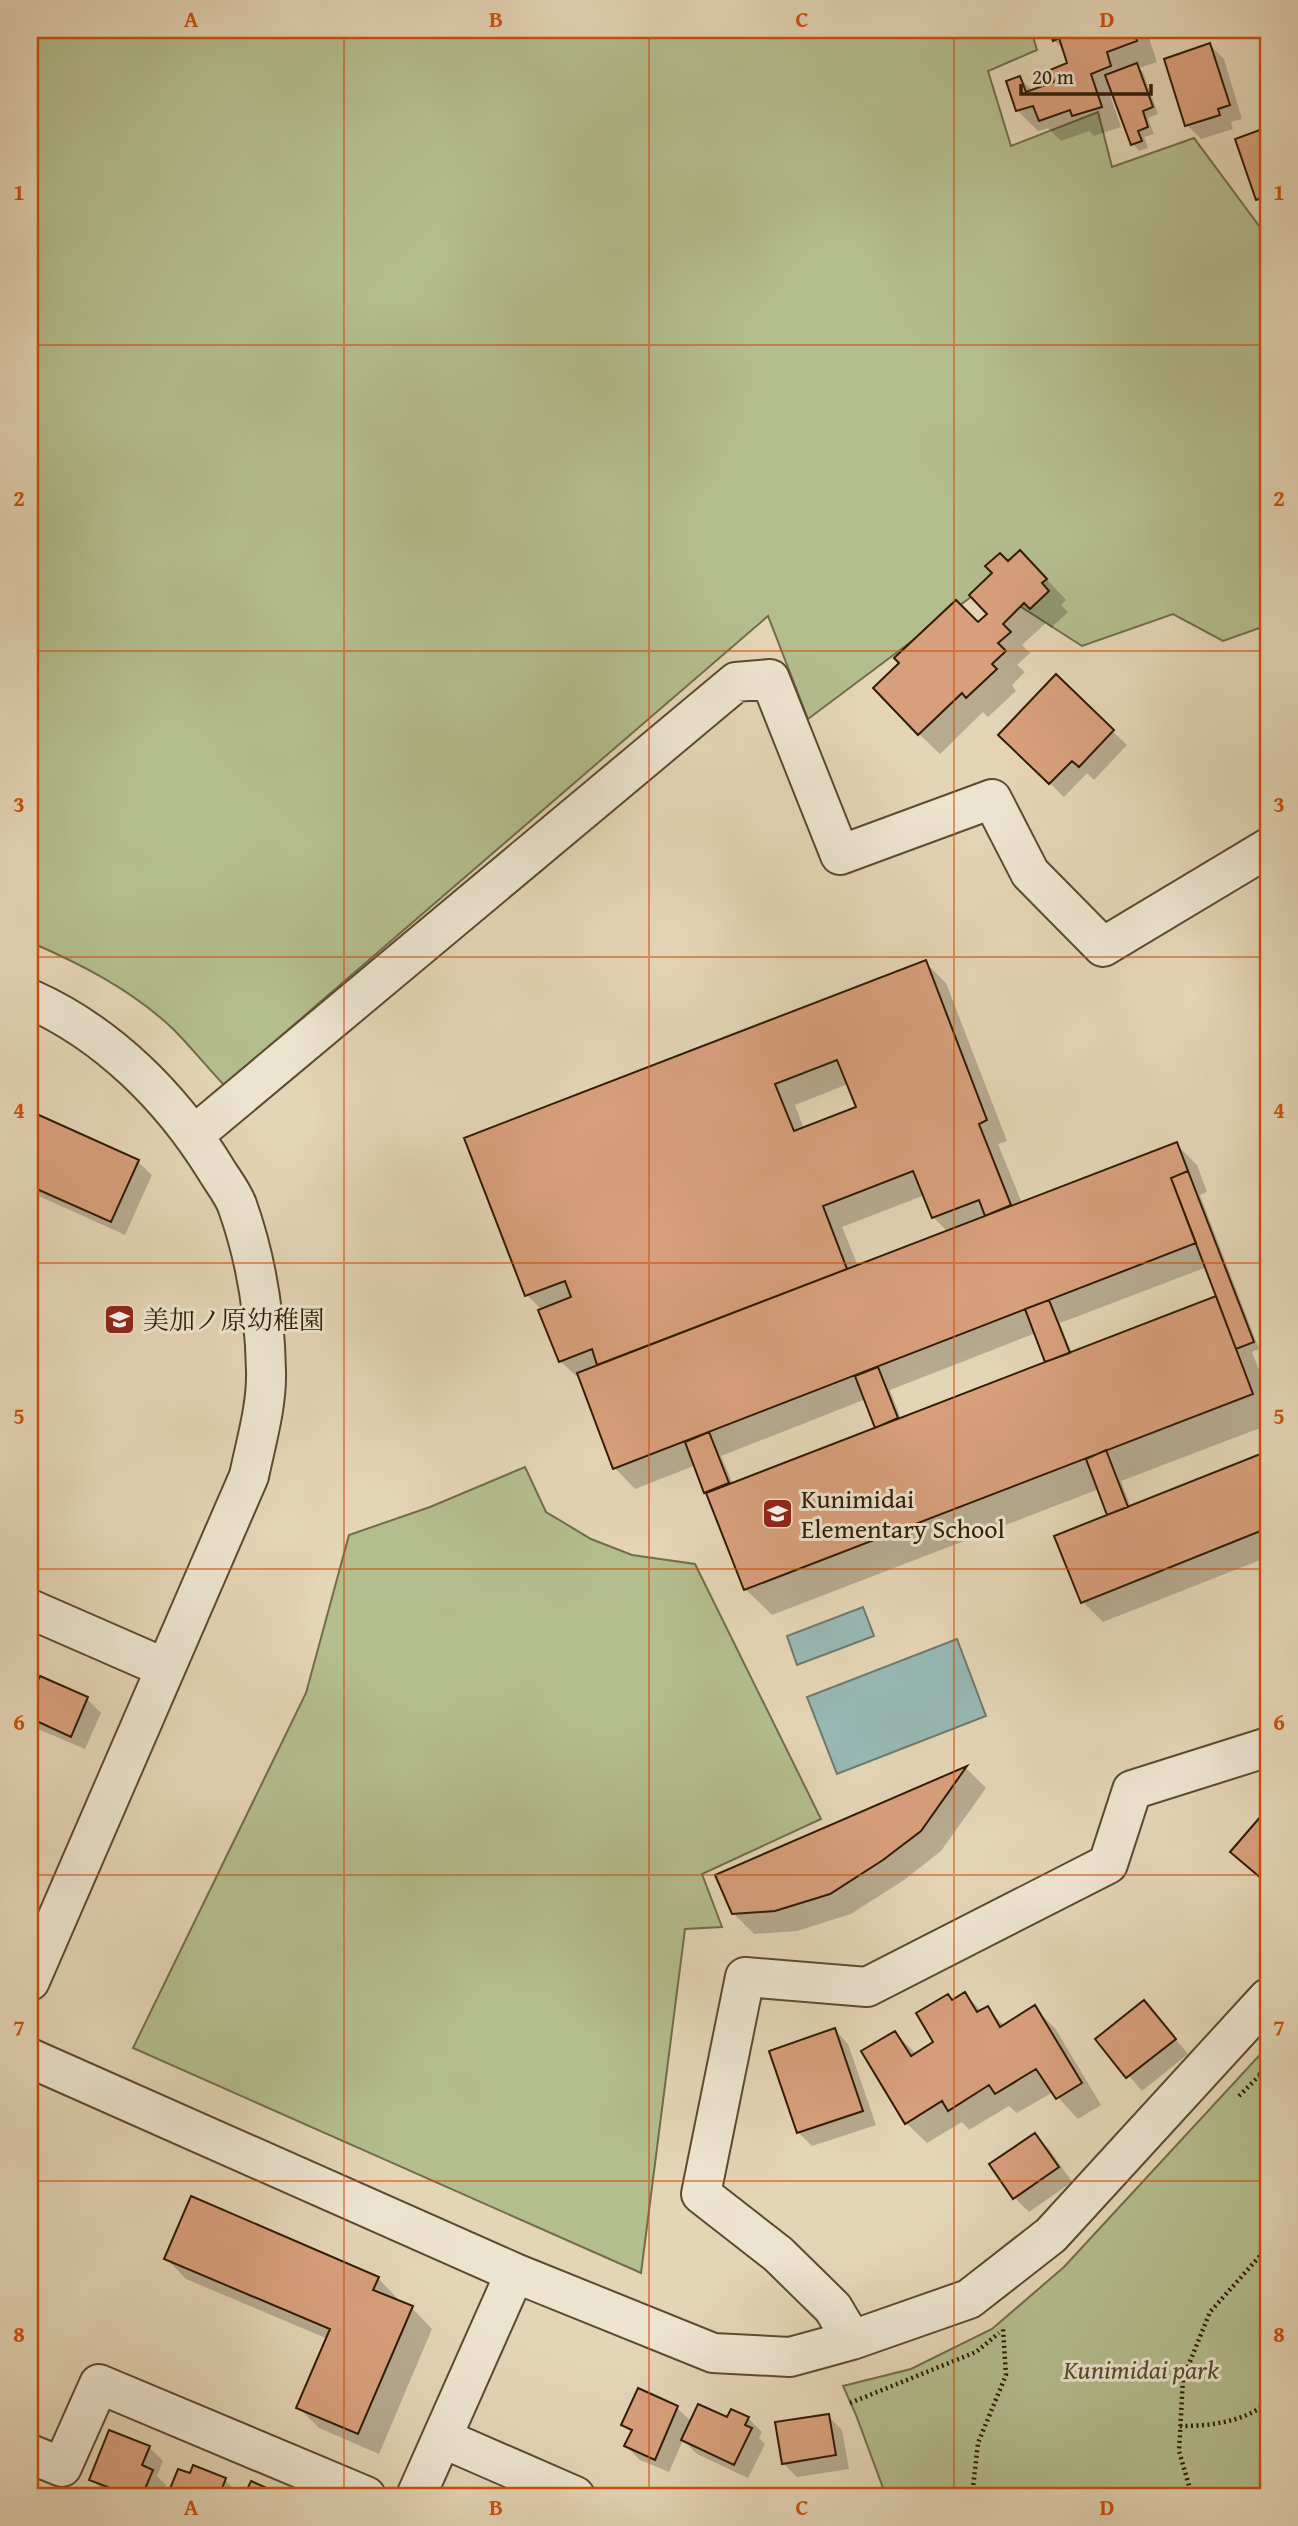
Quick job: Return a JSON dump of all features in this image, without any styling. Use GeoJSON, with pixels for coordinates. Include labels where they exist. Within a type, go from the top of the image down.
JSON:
{"type":"FeatureCollection","features":[{"type":"Feature","properties":{"kind":"street"},"geometry":{"type":"LineString","coordinates":[[194,1135],[736,682],[770,679],[840,855],[992,799],[1030,873],[1103,947],[1268,848]]}},
{"type":"Feature","properties":{"kind":"street"},"geometry":{"type":"LineString","coordinates":[[30,999],[57,1011],[139,1074],[194,1135],[236,1202],[254,1262],[262,1315],[266,1374],[261,1420],[249,1476],[30,1982]]}},
{"type":"Feature","properties":{"kind":"street"},"geometry":{"type":"LineString","coordinates":[[30,1609],[165,1668]]}},
{"type":"Feature","properties":{"kind":"street"},"geometry":{"type":"LineString","coordinates":[[852,2340],[833,2308],[778,2254],[701,2194],[745,1977],[867,1987],[1108,1864],[1132,1790],[1268,1747]]}},
{"type":"Feature","properties":{"kind":"street"},"geometry":{"type":"LineString","coordinates":[[30,2058],[515,2273],[713,2353],[790,2357],[852,2340],[970,2299],[1051,2235],[1268,1998]]}},
{"type":"Feature","properties":{"kind":"street"},"geometry":{"type":"LineString","coordinates":[[416,2496],[515,2273]]}},
{"type":"Feature","properties":{"kind":"street"},"geometry":{"type":"LineString","coordinates":[[30,2454],[62,2467],[99,2384],[366,2496]]}},
{"type":"Feature","properties":{"kind":"street"},"geometry":{"type":"LineString","coordinates":[[442,2438],[575,2496]]}},
{"type":"Feature","properties":{"kind":"path"},"geometry":{"type":"LineString","coordinates":[[1259,2076],[1268,2065]]}},
{"type":"Feature","properties":{"kind":"path"},"geometry":{"type":"LineString","coordinates":[[1192,2496],[1179,2451],[1182,2379],[1210,2312],[1259,2257],[1268,2252]]}},
{"type":"Feature","properties":{"kind":"path"},"geometry":{"type":"LineString","coordinates":[[972,2496],[978,2443],[1006,2375],[1003,2329]]}},
{"type":"Feature","properties":{"kind":"path"},"geometry":{"type":"LineString","coordinates":[[1180,2426],[1214,2426],[1260,2409],[1268,2402]]}},
{"type":"Feature","properties":{"kind":"green space"},"geometry":{"type":"Polygon","coordinates":[[[30,30],[1031,30],[1037,50],[988,71],[1011,146],[1098,112],[1112,167],[1194,138],[1268,238],[1268,625],[1223,641],[1173,614],[1082,646],[987,585],[808,719],[768,616],[224,1085],[173,1029],[141,1002],[87,969],[30,942],[30,30]]]}},
{"type":"Feature","properties":{"kind":"green space"},"geometry":{"type":"Polygon","coordinates":[[[525,1467],[546,1512],[591,1539],[632,1555],[695,1564],[821,1819],[702,1874],[722,1927],[685,1929],[641,2273],[133,2048],[306,1693],[349,1535],[430,1507],[525,1467]]]}},
{"type":"Feature","properties":{"kind":"green space","name":"Kunimidai park"},"geometry":{"type":"Polygon","coordinates":[[[1268,2046],[1268,2496],[886,2496],[843,2386],[911,2369],[992,2329],[1064,2267],[1268,2046]]]}},
{"type":"Feature","properties":{"kind":"water"},"geometry":{"type":"Polygon","coordinates":[[[863,1607],[874,1636],[797,1665],[787,1636],[863,1607]]]}},
{"type":"Feature","properties":{"kind":"water"},"geometry":{"type":"Polygon","coordinates":[[[957,1639],[986,1716],[837,1774],[807,1697],[957,1639]]]}},
{"type":"Feature","properties":{"kind":"building"},"geometry":{"type":"Polygon","coordinates":[[[1049,30],[1134,30],[1137,41],[1107,52],[1111,66],[1091,74],[1102,107],[1072,116],[1070,110],[1039,121],[1033,106],[1016,111],[1006,81],[1020,76],[1026,92],[1054,82],[1050,70],[1067,63],[1059,38],[1053,41],[1049,30]]]}},
{"type":"Feature","properties":{"kind":"building"},"geometry":{"type":"Polygon","coordinates":[[[1210,43],[1230,105],[1218,109],[1220,115],[1185,126],[1164,59],[1210,43]]]}},
{"type":"Feature","properties":{"kind":"building"},"geometry":{"type":"Polygon","coordinates":[[[1137,63],[1153,107],[1143,111],[1148,127],[1138,131],[1142,141],[1131,145],[1105,75],[1137,63]]]}},
{"type":"Feature","properties":{"kind":"building"},"geometry":{"type":"Polygon","coordinates":[[[1268,127],[1268,196],[1256,200],[1235,139],[1268,127]]]}},
{"type":"Feature","properties":{"kind":"building"},"geometry":{"type":"Polygon","coordinates":[[[1020,550],[1047,579],[1042,583],[1049,591],[1030,609],[1024,603],[1003,624],[1011,632],[998,643],[1006,651],[992,664],[997,669],[966,698],[962,693],[918,735],[873,688],[899,663],[894,658],[956,600],[978,622],[987,614],[969,595],[992,573],[985,566],[1000,553],[1008,561],[1020,550]]]}},
{"type":"Feature","properties":{"kind":"building"},"geometry":{"type":"Polygon","coordinates":[[[1056,674],[1114,730],[1079,767],[1072,761],[1049,784],[998,735],[1056,674]]]}},
{"type":"Feature","properties":{"kind":"building"},"geometry":{"type":"Polygon","coordinates":[[[926,960],[987,1120],[979,1124],[1011,1205],[985,1216],[979,1200],[932,1218],[913,1171],[823,1206],[847,1269],[597,1365],[592,1349],[559,1362],[538,1310],[571,1297],[565,1281],[525,1296],[464,1138],[926,960]],[[837,1060],[775,1084],[794,1131],[856,1107],[837,1060]]]}},
{"type":"Feature","properties":{"kind":"building"},"geometry":{"type":"Polygon","coordinates":[[[30,1111],[139,1160],[111,1222],[30,1186],[30,1111]]]}},
{"type":"Feature","properties":{"kind":"building"},"geometry":{"type":"Polygon","coordinates":[[[1177,1142],[1188,1171],[1171,1178],[1196,1243],[613,1469],[577,1373],[1177,1142]]]}},
{"type":"Feature","properties":{"kind":"building"},"geometry":{"type":"Polygon","coordinates":[[[1188,1171],[1254,1342],[1236,1349],[1171,1178],[1188,1171]]]}},
{"type":"Feature","properties":{"kind":"building"},"geometry":{"type":"Polygon","coordinates":[[[1216,1296],[1253,1394],[744,1590],[706,1493],[1216,1296]]]}},
{"type":"Feature","properties":{"kind":"building"},"geometry":{"type":"Polygon","coordinates":[[[1049,1300],[1070,1353],[1045,1362],[1025,1309],[1049,1300]]]}},
{"type":"Feature","properties":{"kind":"building"},"geometry":{"type":"Polygon","coordinates":[[[878,1367],[898,1418],[875,1428],[855,1376],[878,1367]]]}},
{"type":"Feature","properties":{"kind":"building"},"geometry":{"type":"Polygon","coordinates":[[[709,1432],[729,1483],[704,1493],[685,1442],[709,1432]]]}},
{"type":"Feature","properties":{"kind":"building"},"geometry":{"type":"Polygon","coordinates":[[[1106,1450],[1128,1507],[1107,1515],[1086,1459],[1106,1450]]]}},
{"type":"Feature","properties":{"kind":"building"},"geometry":{"type":"Polygon","coordinates":[[[1268,1451],[1268,1528],[1081,1603],[1054,1536],[1268,1451]]]}},
{"type":"Feature","properties":{"kind":"building"},"geometry":{"type":"Polygon","coordinates":[[[40,1676],[88,1697],[71,1737],[30,1718],[30,1698],[40,1676]]]}},
{"type":"Feature","properties":{"kind":"building"},"geometry":{"type":"Polygon","coordinates":[[[967,1766],[921,1831],[883,1860],[830,1894],[775,1911],[732,1914],[715,1875],[967,1766]]]}},
{"type":"Feature","properties":{"kind":"building"},"geometry":{"type":"Polygon","coordinates":[[[1268,1808],[1268,1884],[1230,1852],[1268,1808]]]}},
{"type":"Feature","properties":{"kind":"building"},"geometry":{"type":"Polygon","coordinates":[[[965,1992],[977,2012],[988,2006],[1000,2027],[1035,2005],[1082,2083],[1056,2099],[1036,2069],[995,2094],[989,2085],[948,2111],[942,2101],[905,2124],[861,2051],[895,2031],[911,2056],[933,2042],[916,2013],[948,1994],[952,2000],[965,1992]]]}},
{"type":"Feature","properties":{"kind":"building"},"geometry":{"type":"Polygon","coordinates":[[[1144,2000],[1176,2039],[1126,2078],[1095,2039],[1144,2000]]]}},
{"type":"Feature","properties":{"kind":"building"},"geometry":{"type":"Polygon","coordinates":[[[835,2028],[863,2111],[797,2133],[769,2051],[835,2028]]]}},
{"type":"Feature","properties":{"kind":"building"},"geometry":{"type":"Polygon","coordinates":[[[1035,2133],[1059,2167],[1013,2199],[989,2164],[1035,2133]]]}},
{"type":"Feature","properties":{"kind":"building"},"geometry":{"type":"Polygon","coordinates":[[[191,2196],[379,2277],[373,2290],[413,2306],[358,2434],[296,2408],[330,2329],[164,2259],[191,2196]]]}},
{"type":"Feature","properties":{"kind":"building"},"geometry":{"type":"Polygon","coordinates":[[[638,2388],[678,2406],[655,2460],[624,2446],[632,2430],[621,2425],[638,2388]]]}},
{"type":"Feature","properties":{"kind":"building"},"geometry":{"type":"Polygon","coordinates":[[[698,2404],[727,2417],[731,2409],[749,2417],[745,2425],[752,2428],[734,2465],[681,2440],[698,2404]]]}},
{"type":"Feature","properties":{"kind":"building"},"geometry":{"type":"Polygon","coordinates":[[[829,2414],[836,2455],[782,2464],[775,2422],[829,2414]]]}},
{"type":"Feature","properties":{"kind":"building"},"geometry":{"type":"Polygon","coordinates":[[[109,2430],[150,2446],[142,2465],[153,2470],[142,2496],[131,2496],[89,2480],[109,2430]]]}},
{"type":"Feature","properties":{"kind":"building"},"geometry":{"type":"Polygon","coordinates":[[[193,2465],[226,2478],[219,2496],[167,2496],[178,2469],[190,2473],[193,2465]]]}},
{"type":"Feature","properties":{"kind":"building"},"geometry":{"type":"Polygon","coordinates":[[[251,2481],[276,2492],[274,2496],[244,2496],[251,2481]]]}},
{"type":"Feature","properties":{"kind":"place","name":"美加ノ原幼稚園"},"geometry":{"type":"Point","coordinates":[120,1319]}},
{"type":"Feature","properties":{"kind":"place","name":"Kunimidai Elementary School"},"geometry":{"type":"Point","coordinates":[778,1513]}}]}
